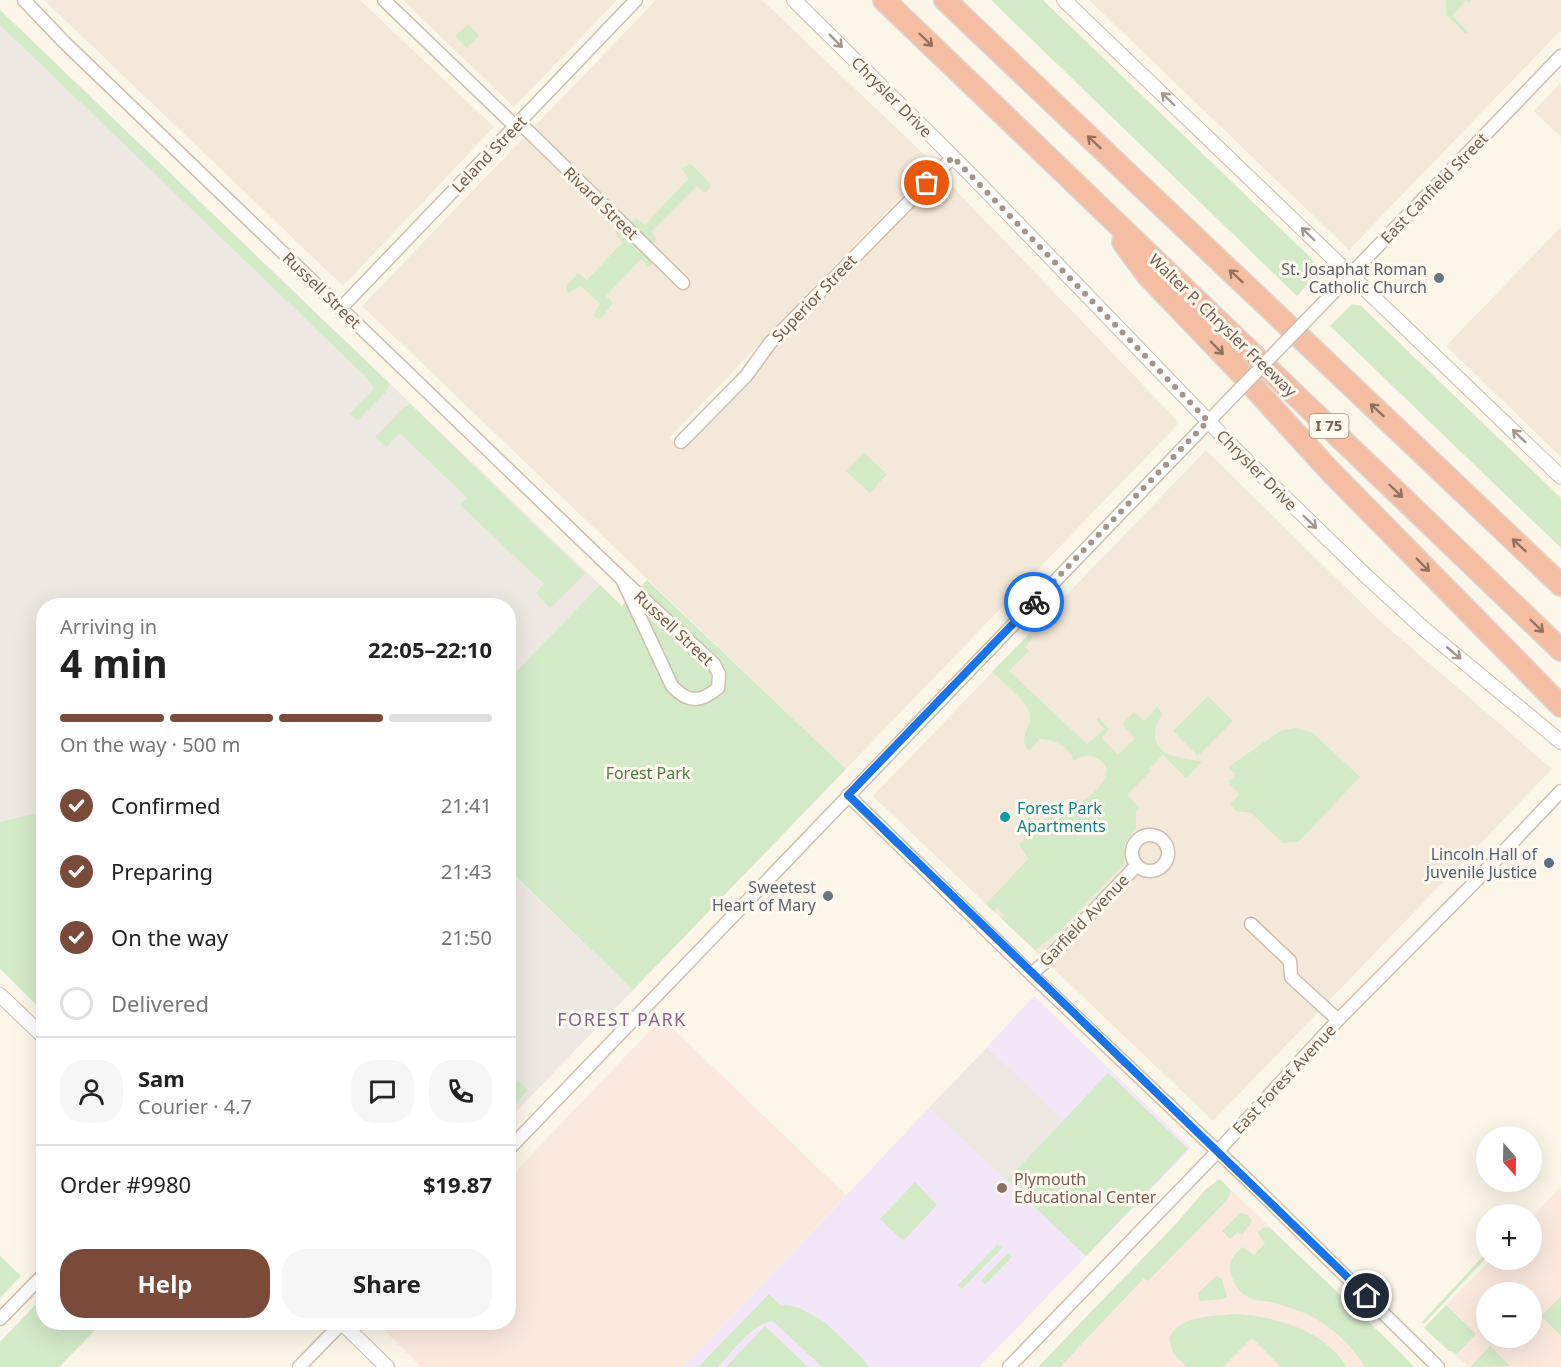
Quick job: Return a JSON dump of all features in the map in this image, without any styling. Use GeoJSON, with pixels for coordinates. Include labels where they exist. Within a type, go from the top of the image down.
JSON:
{"type":"FeatureCollection","features":[{"type":"Feature","properties":{"kind":"highway","name":"Walter P. Chrysler Freeway"},"geometry":{"type":"LineString","coordinates":[[884,0],[1561,650]]}},
{"type":"Feature","properties":{"kind":"highway","name":"I 75"},"geometry":{"type":"LineString","coordinates":[[945,0],[1561,585]]}},
{"type":"Feature","properties":{"kind":"highway"},"geometry":{"type":"LineString","coordinates":[[959,0],[978,32]]}},
{"type":"Feature","properties":{"kind":"highway"},"geometry":{"type":"LineString","coordinates":[[1096,203],[1147,275],[1330,471],[1561,706]]}},
{"type":"Feature","properties":{"kind":"street","name":"Russell Street"},"geometry":{"type":"LineString","coordinates":[[24,0],[64,42],[622,579],[714,664],[719,674],[718,688],[709,696],[695,700],[681,696],[672,687],[622,579]]}},
{"type":"Feature","properties":{"kind":"street","name":"Rivard Street"},"geometry":{"type":"LineString","coordinates":[[384,0],[683,283]]}},
{"type":"Feature","properties":{"kind":"street","name":"Leland Street"},"geometry":{"type":"LineString","coordinates":[[341,308],[636,0]]}},
{"type":"Feature","properties":{"kind":"street","name":"Chrysler Drive"},"geometry":{"type":"LineString","coordinates":[[794,0],[953,157],[1208,421],[1388,597],[1561,742]]}},
{"type":"Feature","properties":{"kind":"street"},"geometry":{"type":"LineString","coordinates":[[1064,0],[1561,477]]}},
{"type":"Feature","properties":{"kind":"street","name":"East Canfield Street"},"geometry":{"type":"LineString","coordinates":[[516,1142],[1561,56]]}},
{"type":"Feature","properties":{"kind":"street","name":"Superior Street"},"geometry":{"type":"LineString","coordinates":[[681,442],[746,376],[770,343],[953,157]]}},
{"type":"Feature","properties":{"kind":"street","name":"East Forest Avenue"},"geometry":{"type":"LineString","coordinates":[[1009,1367],[1218,1151],[1338,1020],[1561,791]]}},
{"type":"Feature","properties":{"kind":"street"},"geometry":{"type":"LineString","coordinates":[[848,795],[1031,974],[1218,1151],[1438,1367]]}},
{"type":"Feature","properties":{"kind":"street","name":"Garfield Avenue"},"geometry":{"type":"LineString","coordinates":[[1031,974],[1137,865]]}},
{"type":"Feature","properties":{"kind":"street"},"geometry":{"type":"LineString","coordinates":[[1251,924],[1290,961],[1291,977],[1338,1020]]}},
{"type":"Feature","properties":{"kind":"street"},"geometry":{"type":"LineString","coordinates":[[0,995],[36,1029]]}},
{"type":"Feature","properties":{"kind":"street"},"geometry":{"type":"LineString","coordinates":[[0,1319],[36,1282]]}},
{"type":"Feature","properties":{"kind":"street"},"geometry":{"type":"LineString","coordinates":[[299,1367],[335,1330]]}},
{"type":"Feature","properties":{"kind":"street"},"geometry":{"type":"LineString","coordinates":[[349,1330],[387,1367]]}},
{"type":"Feature","properties":{"kind":"shaded area"},"geometry":{"type":"Polygon","coordinates":[[[44,0],[360,0],[494,127],[343,286],[44,0]]]}},
{"type":"Feature","properties":{"kind":"shaded area"},"geometry":{"type":"Polygon","coordinates":[[[403,0],[617,0],[514,107],[403,0]]]}},
{"type":"Feature","properties":{"kind":"shaded area"},"geometry":{"type":"Polygon","coordinates":[[[656,0],[762,0],[933,163],[669,438],[681,451],[747,384],[774,347],[942,176],[1176,419],[1177,425],[846,769],[362,306],[656,0]]]}},
{"type":"Feature","properties":{"kind":"shaded area"},"geometry":{"type":"Polygon","coordinates":[[[1089,0],[1561,0],[1561,30],[1349,250],[1089,0]]]}},
{"type":"Feature","properties":{"kind":"shaded area"},"geometry":{"type":"Polygon","coordinates":[[[0,10],[600,585],[516,673],[516,598],[36,598],[36,1004],[0,969],[0,10]]]}},
{"type":"Feature","properties":{"kind":"shaded area"},"geometry":{"type":"Polygon","coordinates":[[[1561,82],[1561,137],[1534,111],[1561,82]]]}},
{"type":"Feature","properties":{"kind":"shaded area"},"geometry":{"type":"Polygon","coordinates":[[[1561,227],[1561,457],[1446,346],[1561,227]]]}},
{"type":"Feature","properties":{"kind":"shaded area"},"geometry":{"type":"Polygon","coordinates":[[[1206,450],[1379,620],[1552,769],[1213,1121],[873,796],[1206,450]]]}},
{"type":"Feature","properties":{"kind":"shaded area"},"geometry":{"type":"Polygon","coordinates":[[[516,878],[633,990],[516,1112],[516,878]]]}},
{"type":"Feature","properties":{"kind":"shaded area","name":"Plymouth Educational Center"},"geometry":{"type":"Polygon","coordinates":[[[1034,996],[1191,1148],[979,1367],[684,1367],[929,1108],[1007,1181],[1064,1121],[987,1047],[1034,996]]]}},
{"type":"Feature","properties":{"kind":"shaded area"},"geometry":{"type":"Polygon","coordinates":[[[662,1018],[846,1195],[684,1367],[421,1367],[384,1330],[516,1330],[516,1171],[662,1018]]]}},
{"type":"Feature","properties":{"kind":"shaded area"},"geometry":{"type":"Polygon","coordinates":[[[987,1047],[1065,1120],[1007,1182],[929,1108],[987,1047]]]}},
{"type":"Feature","properties":{"kind":"shaded area"},"geometry":{"type":"Polygon","coordinates":[[[1220,1179],[1372,1326],[1396,1367],[1038,1367],[1174,1226],[1206,1189],[1220,1179]]]}},
{"type":"Feature","properties":{"kind":"shaded area"},"geometry":{"type":"Polygon","coordinates":[[[1561,1186],[1561,1367],[1468,1367],[1424,1328],[1480,1270],[1542,1270],[1542,1206],[1561,1186]]]}},
{"type":"Feature","properties":{"kind":"green space"},"geometry":{"type":"Polygon","coordinates":[[[991,0],[1043,0],[1310,257],[1315,266],[1315,276],[1297,296],[991,0]]]}},
{"type":"Feature","properties":{"kind":"green space"},"geometry":{"type":"Polygon","coordinates":[[[1446,0],[1472,0],[1469,3],[1466,1],[1452,15],[1468,32],[1466,34],[1446,15],[1446,0]]]}},
{"type":"Feature","properties":{"kind":"green space"},"geometry":{"type":"Polygon","coordinates":[[[0,10],[390,384],[386,392],[358,420],[349,414],[374,389],[367,378],[0,25],[0,10]]]}},
{"type":"Feature","properties":{"kind":"green space"},"geometry":{"type":"Polygon","coordinates":[[[468,24],[478,34],[478,37],[467,48],[455,36],[468,24]]]}},
{"type":"Feature","properties":{"kind":"green space"},"geometry":{"type":"Polygon","coordinates":[[[689,164],[710,184],[710,188],[705,193],[697,186],[651,232],[657,240],[653,245],[631,223],[636,218],[645,225],[689,178],[681,169],[689,164]]]}},
{"type":"Feature","properties":{"kind":"green space"},"geometry":{"type":"Polygon","coordinates":[[[619,229],[653,263],[649,267],[641,259],[606,296],[613,303],[598,319],[593,316],[600,304],[581,286],[568,293],[567,285],[578,273],[587,280],[623,242],[615,234],[619,229]]]}},
{"type":"Feature","properties":{"kind":"green space"},"geometry":{"type":"Polygon","coordinates":[[[1352,304],[1361,306],[1561,498],[1561,548],[1330,326],[1352,304]]]}},
{"type":"Feature","properties":{"kind":"green space"},"geometry":{"type":"Polygon","coordinates":[[[410,404],[585,574],[550,608],[536,593],[544,584],[460,505],[467,498],[400,433],[386,447],[375,437],[403,408],[410,404]]]}},
{"type":"Feature","properties":{"kind":"green space"},"geometry":{"type":"Polygon","coordinates":[[[864,453],[887,474],[870,493],[846,471],[864,453]]]}},
{"type":"Feature","properties":{"kind":"green space","name":"Forest Park"},"geometry":{"type":"Polygon","coordinates":[[[647,580],[846,769],[633,990],[516,877],[516,672],[600,585],[622,606],[647,580]]]}},
{"type":"Feature","properties":{"kind":"green space"},"geometry":{"type":"Polygon","coordinates":[[[1029,634],[1033,638],[1025,647],[1029,651],[1009,671],[1087,744],[1104,729],[1096,720],[1099,718],[1109,729],[1102,738],[1118,755],[1135,738],[1122,724],[1134,712],[1144,721],[1157,707],[1163,714],[1155,732],[1157,744],[1161,749],[1173,756],[1202,762],[1186,778],[1163,755],[1149,769],[1151,771],[1127,795],[1139,807],[1136,811],[1136,828],[1125,843],[1124,864],[1060,931],[1035,950],[1001,918],[1004,915],[997,908],[994,912],[986,904],[1028,859],[1019,844],[1050,814],[1058,820],[1094,792],[1100,786],[1107,770],[1101,761],[1093,756],[1084,756],[1074,760],[1064,747],[1051,741],[1040,739],[1029,751],[1025,745],[1024,736],[1030,722],[1029,711],[1018,696],[992,672],[1029,634]]]}},
{"type":"Feature","properties":{"kind":"green space"},"geometry":{"type":"Polygon","coordinates":[[[1208,696],[1233,721],[1198,756],[1173,731],[1208,696]]]}},
{"type":"Feature","properties":{"kind":"green space"},"geometry":{"type":"Polygon","coordinates":[[[1296,728],[1313,733],[1360,777],[1298,842],[1283,843],[1251,813],[1236,811],[1230,804],[1239,794],[1228,782],[1236,774],[1228,767],[1282,730],[1296,728]]]}},
{"type":"Feature","properties":{"kind":"green space"},"geometry":{"type":"Polygon","coordinates":[[[36,814],[36,1004],[0,969],[0,822],[36,814]]]}},
{"type":"Feature","properties":{"kind":"green space"},"geometry":{"type":"Polygon","coordinates":[[[1108,1073],[1188,1149],[1086,1256],[1007,1180],[1108,1073]]]}},
{"type":"Feature","properties":{"kind":"green space"},"geometry":{"type":"Polygon","coordinates":[[[516,1079],[528,1090],[516,1103],[516,1079]]]}},
{"type":"Feature","properties":{"kind":"green space"},"geometry":{"type":"Polygon","coordinates":[[[1220,1179],[1231,1191],[1228,1199],[1148,1281],[1144,1278],[1060,1367],[1038,1367],[1174,1226],[1206,1189],[1220,1179]]]}},
{"type":"Feature","properties":{"kind":"green space"},"geometry":{"type":"Polygon","coordinates":[[[915,1182],[937,1205],[903,1241],[880,1219],[915,1182]]]}},
{"type":"Feature","properties":{"kind":"green space"},"geometry":{"type":"Polygon","coordinates":[[[1240,1213],[1248,1215],[1252,1221],[1242,1235],[1238,1232],[1230,1239],[1222,1231],[1240,1213]]]}},
{"type":"Feature","properties":{"kind":"green space"},"geometry":{"type":"Polygon","coordinates":[[[1269,1227],[1414,1367],[1365,1367],[1347,1343],[1316,1319],[1284,1306],[1251,1298],[1239,1290],[1231,1274],[1233,1257],[1242,1247],[1254,1255],[1265,1243],[1258,1232],[1269,1227]]]}},
{"type":"Feature","properties":{"kind":"green space"},"geometry":{"type":"Polygon","coordinates":[[[998,1244],[1002,1248],[962,1289],[958,1285],[998,1244]]]}},
{"type":"Feature","properties":{"kind":"green space"},"geometry":{"type":"Polygon","coordinates":[[[1008,1253],[1012,1257],[985,1285],[981,1280],[1008,1253]]]}},
{"type":"Feature","properties":{"kind":"green space"},"geometry":{"type":"Polygon","coordinates":[[[0,1256],[21,1276],[0,1298],[0,1256]]]}},
{"type":"Feature","properties":{"kind":"green space"},"geometry":{"type":"Polygon","coordinates":[[[1476,1264],[1476,1269],[1425,1323],[1421,1323],[1476,1264]]]}},
{"type":"Feature","properties":{"kind":"green space"},"geometry":{"type":"Polygon","coordinates":[[[1216,1276],[1222,1279],[1227,1297],[1200,1301],[1198,1293],[1216,1276]]]}},
{"type":"Feature","properties":{"kind":"green space"},"geometry":{"type":"Polygon","coordinates":[[[769,1294],[779,1304],[797,1307],[825,1322],[869,1367],[822,1367],[773,1321],[765,1323],[750,1333],[718,1367],[698,1367],[769,1294]]]}},
{"type":"Feature","properties":{"kind":"green space"},"geometry":{"type":"Polygon","coordinates":[[[1561,1296],[1561,1336],[1542,1317],[1561,1296]]]}},
{"type":"Feature","properties":{"kind":"green space"},"geometry":{"type":"Polygon","coordinates":[[[36,1304],[36,1330],[95,1330],[59,1367],[0,1367],[0,1342],[36,1304]]]}},
{"type":"Feature","properties":{"kind":"green space"},"geometry":{"type":"Polygon","coordinates":[[[1446,1305],[1476,1334],[1456,1355],[1424,1328],[1446,1305]]]}},
{"type":"Feature","properties":{"kind":"green space"},"geometry":{"type":"Polygon","coordinates":[[[1235,1314],[1282,1322],[1312,1334],[1337,1354],[1347,1367],[1281,1367],[1252,1338],[1223,1367],[1187,1367],[1173,1354],[1169,1338],[1181,1325],[1198,1318],[1235,1314]]]}},
{"type":"Feature","properties":{"kind":"green space"},"geometry":{"type":"Polygon","coordinates":[[[765,1326],[808,1367],[726,1367],[765,1326]]]}},
{"type":"Feature","properties":{"kind":"green space"},"geometry":{"type":"Polygon","coordinates":[[[1488,1348],[1492,1348],[1510,1366],[1470,1367],[1488,1348]]]}},
{"type":"Feature","properties":{"kind":"way so far"},"geometry":{"type":"LineString","coordinates":[[927,183],[953,157],[1208,421],[1034,602]]}},
{"type":"Feature","properties":{"kind":"place","name":"St. Josaphat Roman Catholic Church"},"geometry":{"type":"Point","coordinates":[1439,278]}},
{"type":"Feature","properties":{"kind":"place","name":"Forest Park Apartments"},"geometry":{"type":"Point","coordinates":[1005,817]}},
{"type":"Feature","properties":{"kind":"place","name":"Lincoln Hall of Juvenile Justice"},"geometry":{"type":"Point","coordinates":[1549,863]}},
{"type":"Feature","properties":{"kind":"place","name":"Sweetest Heart of Mary"},"geometry":{"type":"Point","coordinates":[828,896]}},
{"type":"Feature","properties":{"kind":"place","name":"Plymouth Educational Center"},"geometry":{"type":"Point","coordinates":[1002,1188]}},
{"type":"Feature","properties":{"kind":"district","name":"FOREST PARK"},"geometry":{"type":"Point","coordinates":[622,1020]}},
{"type":"Feature","properties":{"kind":"route"},"geometry":{"type":"LineString","coordinates":[[1034,602],[848,795],[1367,1296]]}}]}
